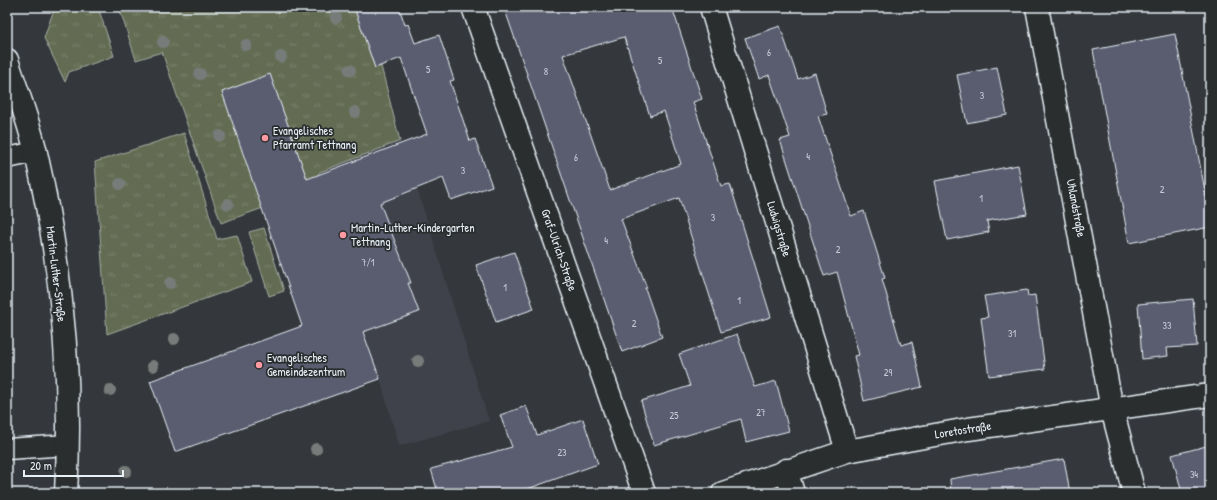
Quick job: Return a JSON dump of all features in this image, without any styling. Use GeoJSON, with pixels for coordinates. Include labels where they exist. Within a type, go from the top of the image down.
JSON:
{"type":"FeatureCollection","features":[{"type":"Feature","properties":{"kind":"street","name":"Graf-Ulrich-Straße"},"geometry":{"type":"LineString","coordinates":[[473,7],[644,493]]}},
{"type":"Feature","properties":{"kind":"street","name":"Ludwigstraße"},"geometry":{"type":"LineString","coordinates":[[711,7],[847,450]]}},
{"type":"Feature","properties":{"kind":"street","name":"Uhlandstraße"},"geometry":{"type":"LineString","coordinates":[[1037,7],[1077,213],[1112,409],[1134,493]]}},
{"type":"Feature","properties":{"kind":"street","name":"Martin-Luther-Straße"},"geometry":{"type":"LineString","coordinates":[[7,60],[36,152],[48,211],[60,296],[66,356],[68,445],[66,493]]}},
{"type":"Feature","properties":{"kind":"street","name":"Loretostraße"},"geometry":{"type":"LineString","coordinates":[[723,493],[847,450],[968,429],[1210,396]]}},
{"type":"Feature","properties":{"kind":"street"},"geometry":{"type":"LineString","coordinates":[[786,470],[793,493]]}},
{"type":"Feature","properties":{"kind":"lane"},"geometry":{"type":"LineString","coordinates":[[7,158],[36,152]]}},
{"type":"Feature","properties":{"kind":"lane"},"geometry":{"type":"LineString","coordinates":[[7,449],[68,445]]}},
{"type":"Feature","properties":{"kind":"shaded area"},"geometry":{"type":"Polygon","coordinates":[[[400,141],[417,188],[489,421],[399,446],[380,379],[309,185],[320,172],[400,141]]]}},
{"type":"Feature","properties":{"kind":"green space"},"geometry":{"type":"Polygon","coordinates":[[[65,7],[98,7],[114,56],[69,72],[65,82],[44,38],[53,12],[65,7]]]}},
{"type":"Feature","properties":{"kind":"green space"},"geometry":{"type":"Polygon","coordinates":[[[119,7],[354,7],[375,68],[381,66],[400,141],[320,172],[309,185],[270,75],[222,92],[263,208],[221,223],[162,52],[136,60],[119,7]]]}},
{"type":"Feature","properties":{"kind":"green space"},"geometry":{"type":"Polygon","coordinates":[[[184,133],[217,239],[237,235],[252,282],[107,334],[95,162],[184,133]]]}},
{"type":"Feature","properties":{"kind":"green space"},"geometry":{"type":"Polygon","coordinates":[[[264,228],[284,291],[269,296],[249,232],[264,228]]]}},
{"type":"Feature","properties":{"kind":"building"},"geometry":{"type":"Polygon","coordinates":[[[354,7],[399,7],[405,25],[408,24],[415,43],[439,35],[454,80],[450,81],[470,141],[475,139],[492,186],[451,200],[443,178],[380,203],[411,283],[408,283],[419,312],[363,332],[380,379],[175,452],[150,381],[302,326],[222,92],[270,74],[307,179],[427,134],[401,58],[375,68],[354,7]]]}},
{"type":"Feature","properties":{"kind":"building"},"geometry":{"type":"Polygon","coordinates":[[[504,7],[672,7],[702,99],[693,102],[721,186],[730,184],[771,317],[721,332],[679,198],[621,219],[647,288],[645,288],[662,337],[622,352],[504,7]],[[624,37],[563,55],[610,190],[681,164],[664,111],[650,116],[624,37]]]}},
{"type":"Feature","properties":{"kind":"building"},"geometry":{"type":"Polygon","coordinates":[[[780,26],[798,79],[815,73],[827,114],[818,116],[851,216],[864,211],[885,278],[882,279],[901,345],[912,342],[922,387],[864,401],[854,356],[859,355],[837,272],[824,276],[780,140],[790,137],[769,75],[759,79],[745,38],[780,26]]]}},
{"type":"Feature","properties":{"kind":"building"},"geometry":{"type":"Polygon","coordinates":[[[1175,34],[1210,217],[1210,227],[1129,243],[1093,50],[1175,34]]]}},
{"type":"Feature","properties":{"kind":"building"},"geometry":{"type":"Polygon","coordinates":[[[997,67],[1007,115],[967,123],[957,75],[997,67]]]}},
{"type":"Feature","properties":{"kind":"building"},"geometry":{"type":"Polygon","coordinates":[[[1018,165],[1027,214],[987,221],[989,232],[947,240],[935,181],[1018,165]]]}},
{"type":"Feature","properties":{"kind":"building"},"geometry":{"type":"Polygon","coordinates":[[[514,252],[534,309],[496,322],[476,265],[514,252]]]}},
{"type":"Feature","properties":{"kind":"building"},"geometry":{"type":"Polygon","coordinates":[[[1027,290],[1028,296],[1035,295],[1045,369],[989,376],[981,318],[988,317],[984,296],[1027,290]]]}},
{"type":"Feature","properties":{"kind":"building"},"geometry":{"type":"Polygon","coordinates":[[[1193,299],[1197,346],[1167,348],[1168,356],[1142,359],[1138,304],[1193,299]]]}},
{"type":"Feature","properties":{"kind":"building"},"geometry":{"type":"Polygon","coordinates":[[[737,334],[755,387],[776,381],[789,431],[746,442],[741,419],[654,445],[641,401],[690,386],[679,354],[737,334]]]}},
{"type":"Feature","properties":{"kind":"building"},"geometry":{"type":"Polygon","coordinates":[[[526,406],[537,435],[583,419],[598,464],[516,493],[438,493],[431,469],[512,447],[500,415],[526,406]]]}},
{"type":"Feature","properties":{"kind":"building"},"geometry":{"type":"Polygon","coordinates":[[[1210,445],[1210,493],[1182,493],[1172,455],[1210,445]]]}},
{"type":"Feature","properties":{"kind":"building"},"geometry":{"type":"Polygon","coordinates":[[[1064,459],[1070,493],[951,493],[950,479],[1064,459]]]}},
{"type":"Feature","properties":{"kind":"place","name":"Evangelisches Pfarramt Tettnang"},"geometry":{"type":"Point","coordinates":[265,138]}},
{"type":"Feature","properties":{"kind":"place","name":"Martin-Luther-Kindergarten Tettnang"},"geometry":{"type":"Point","coordinates":[343,235]}},
{"type":"Feature","properties":{"kind":"place","name":"Evangelisches Gemeindezentrum"},"geometry":{"type":"Point","coordinates":[259,365]}}]}
